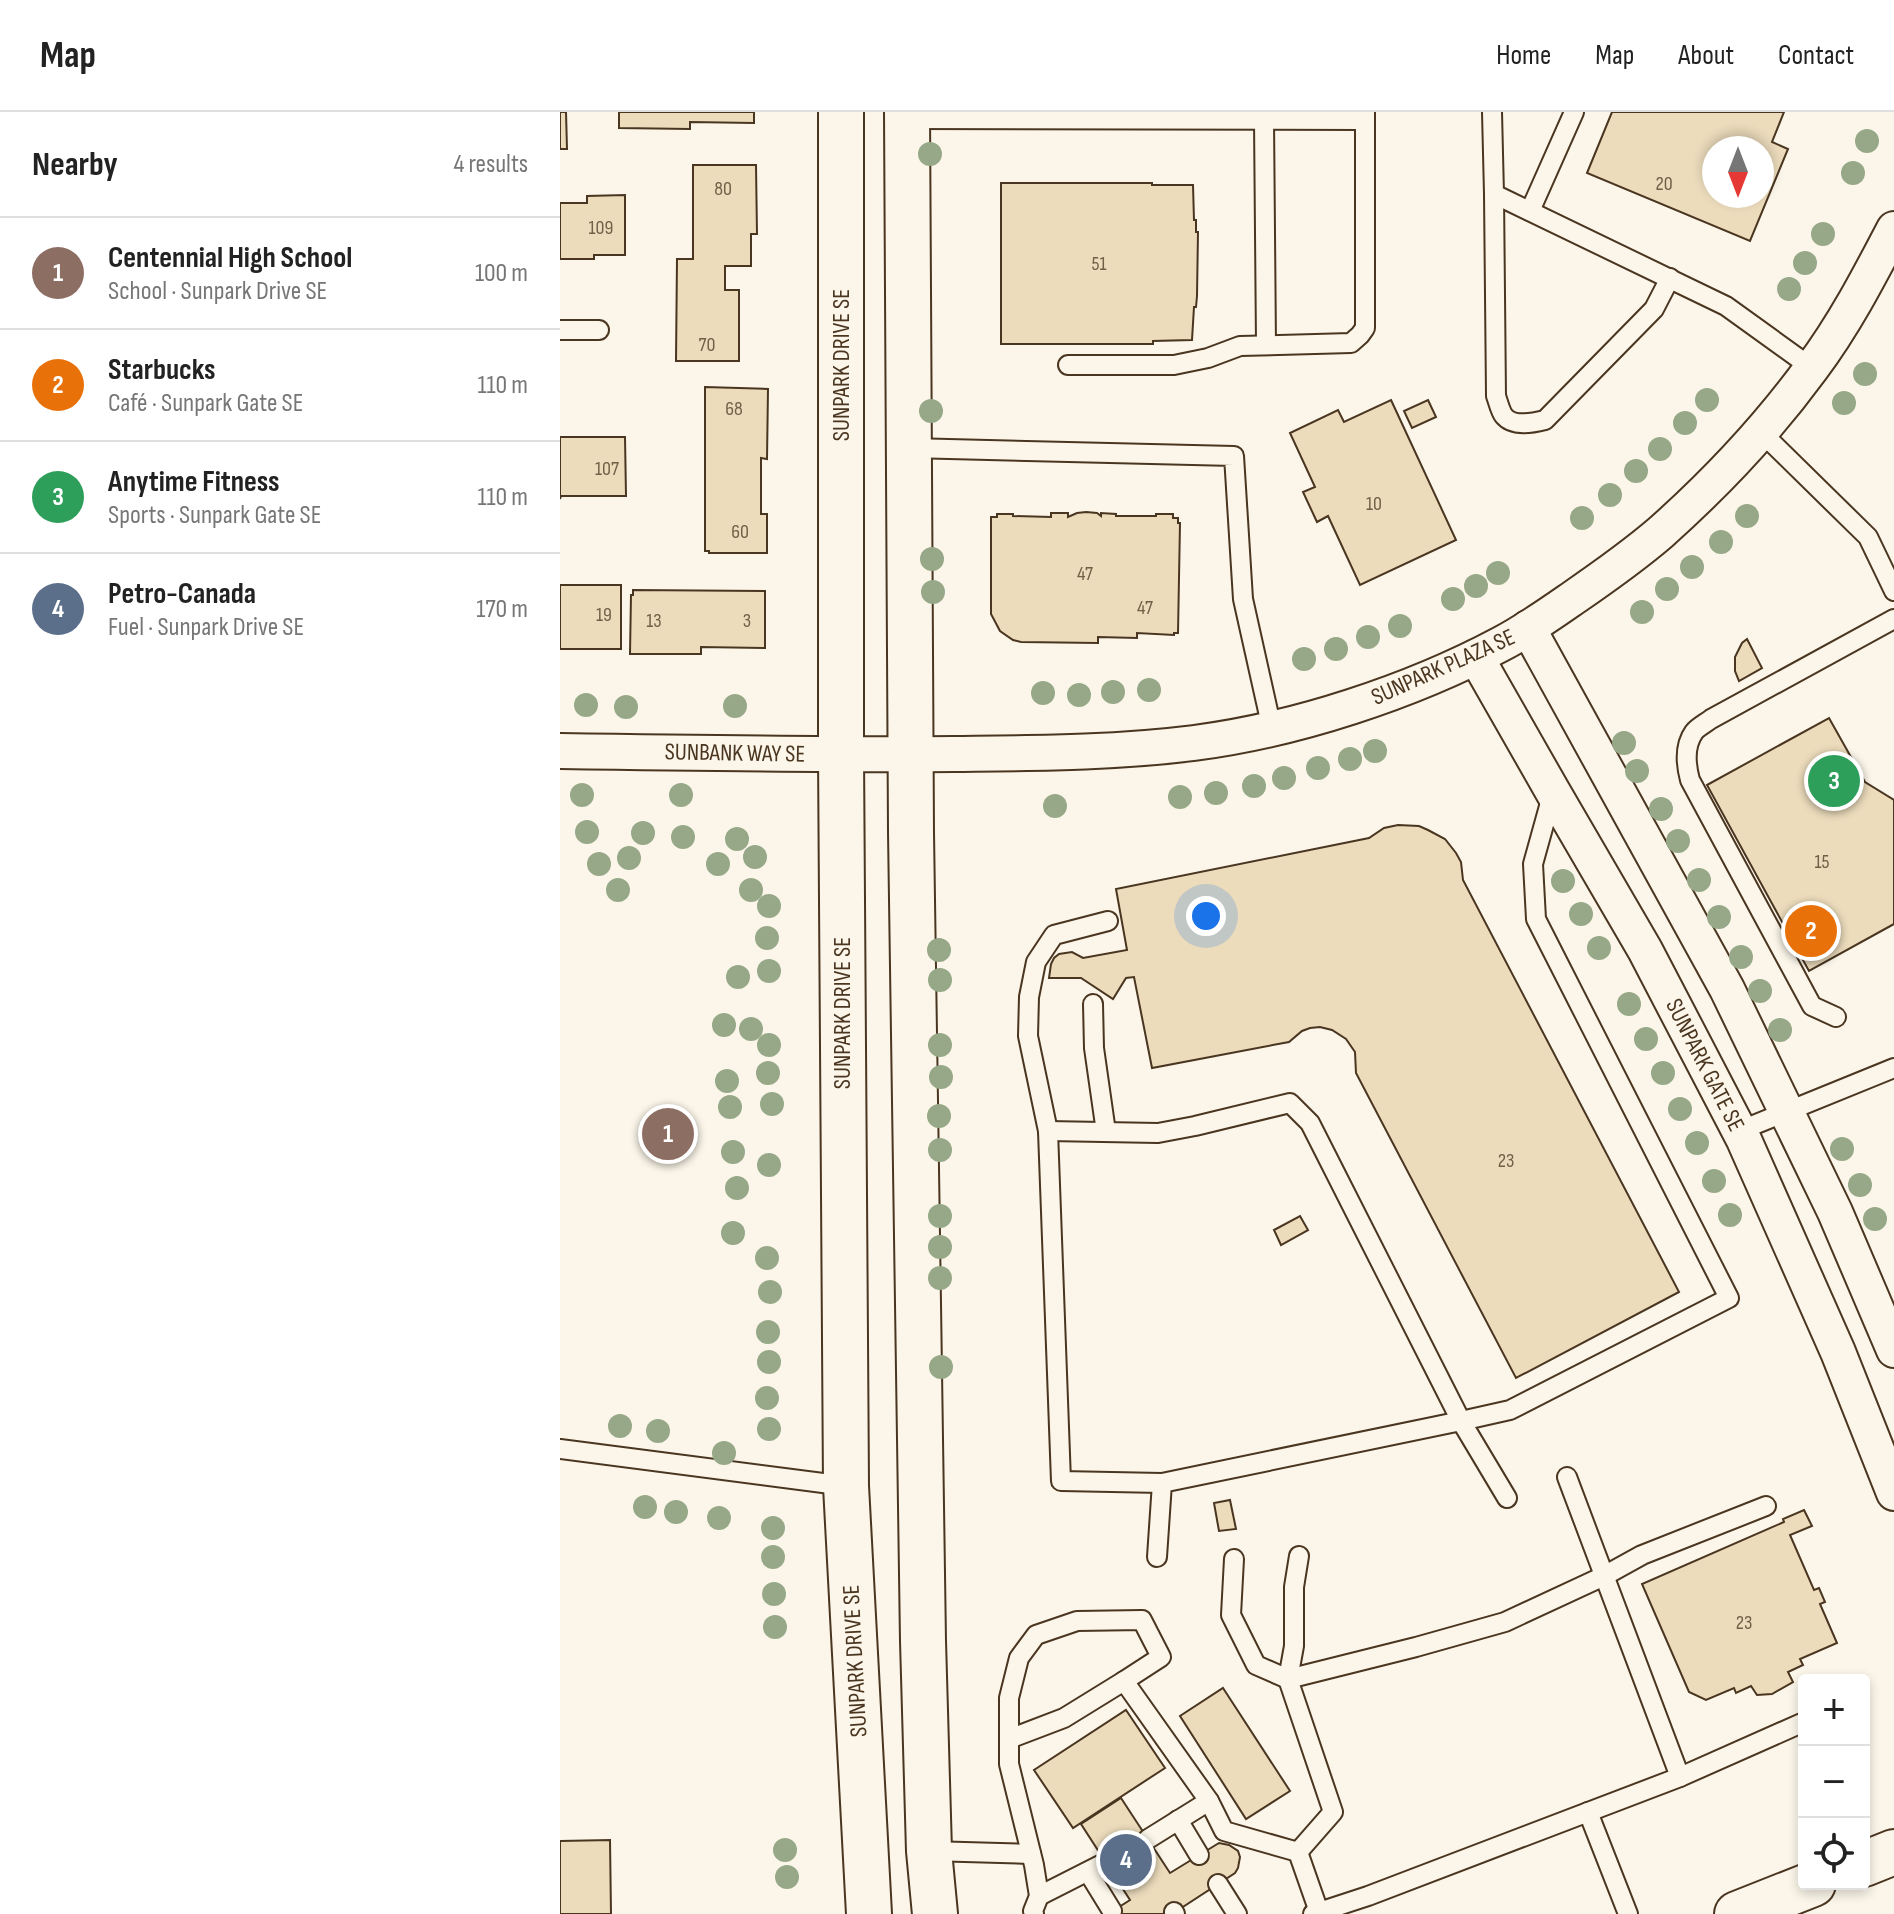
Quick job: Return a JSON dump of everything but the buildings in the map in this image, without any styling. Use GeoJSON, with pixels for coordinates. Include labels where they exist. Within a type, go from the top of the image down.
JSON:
{"type":"FeatureCollection","features":[{"type":"Feature","properties":{"kind":"street","name":"SUNPARK DRIVE SE"},"geometry":{"type":"LineString","coordinates":[[841,112],[846,1486],[869,1914]]}},
{"type":"Feature","properties":{"kind":"street"},"geometry":{"type":"LineString","coordinates":[[907,116],[910,754],[923,1641],[929,1851],[935,1914]]}},
{"type":"Feature","properties":{"kind":"street","name":"SUNPARK PLAZA SE"},"geometry":{"type":"LineString","coordinates":[[910,754],[1076,752],[1197,743],[1272,729],[1337,711],[1476,657],[1528,628],[1617,568],[1659,534],[1710,485],[1761,432],[1812,368],[1854,304],[1894,229]]}},
{"type":"Feature","properties":{"kind":"street"},"geometry":{"type":"LineString","coordinates":[[1528,628],[1727,989],[1835,1212],[1894,1350]]}},
{"type":"Feature","properties":{"kind":"street","name":"SUNPARK GATE SE"},"geometry":{"type":"LineString","coordinates":[[1476,657],[1645,950],[1739,1131],[1838,1352],[1894,1493]]}},
{"type":"Feature","properties":{"kind":"street","name":"SUNBANK WAY SE"},"geometry":{"type":"LineString","coordinates":[[560,751],[910,754]]}},
{"type":"Feature","properties":{"kind":"street"},"geometry":{"type":"LineString","coordinates":[[1870,1862],[1894,1852]]}},
{"type":"Feature","properties":{"kind":"street"},"geometry":{"type":"LineString","coordinates":[[1737,1914],[1798,1890]]}},
{"type":"Feature","properties":{"kind":"lane"},"geometry":{"type":"LineString","coordinates":[[1492,112],[1496,396],[1504,416],[1528,424],[1545,420],[1654,309],[1670,278]]}},
{"type":"Feature","properties":{"kind":"lane"},"geometry":{"type":"LineString","coordinates":[[1530,211],[1574,112]]}},
{"type":"Feature","properties":{"kind":"lane"},"geometry":{"type":"LineString","coordinates":[[907,116],[1264,120],[1365,116],[1365,328],[1351,343],[1240,346],[1208,358],[1174,365],[1068,365]]}},
{"type":"Feature","properties":{"kind":"lane"},"geometry":{"type":"LineString","coordinates":[[1264,120],[1266,345]]}},
{"type":"Feature","properties":{"kind":"lane"},"geometry":{"type":"LineString","coordinates":[[1494,194],[1726,306],[1812,368]]}},
{"type":"Feature","properties":{"kind":"lane"},"geometry":{"type":"LineString","coordinates":[[560,330],[599,330]]}},
{"type":"Feature","properties":{"kind":"lane"},"geometry":{"type":"LineString","coordinates":[[1761,432],[1868,537],[1894,591]]}},
{"type":"Feature","properties":{"kind":"lane"},"geometry":{"type":"LineString","coordinates":[[908,448],[1234,456],[1243,599],[1272,729]]}},
{"type":"Feature","properties":{"kind":"lane"},"geometry":{"type":"LineString","coordinates":[[1836,1017],[1812,1006],[1690,780],[1686,766],[1688,749],[1694,731],[1711,719],[1894,619]]}},
{"type":"Feature","properties":{"kind":"lane"},"geometry":{"type":"LineString","coordinates":[[1108,921],[1054,935],[1036,962],[1029,997],[1028,1036],[1048,1131],[1061,1481],[1162,1483],[1510,1410],[1729,1298],[1536,919],[1533,864],[1553,792]]}},
{"type":"Feature","properties":{"kind":"lane"},"geometry":{"type":"LineString","coordinates":[[1093,1004],[1094,1048],[1106,1132]]}},
{"type":"Feature","properties":{"kind":"lane"},"geometry":{"type":"LineString","coordinates":[[1739,1131],[1894,1068]]}},
{"type":"Feature","properties":{"kind":"lane"},"geometry":{"type":"LineString","coordinates":[[1048,1131],[1158,1133],[1290,1103],[1310,1123],[1461,1421],[1507,1498]]}},
{"type":"Feature","properties":{"kind":"lane"},"geometry":{"type":"LineString","coordinates":[[560,1449],[846,1486]]}},
{"type":"Feature","properties":{"kind":"lane"},"geometry":{"type":"LineString","coordinates":[[1567,1477],[1680,1777]]}},
{"type":"Feature","properties":{"kind":"lane"},"geometry":{"type":"LineString","coordinates":[[1157,1557],[1162,1483]]}},
{"type":"Feature","properties":{"kind":"lane"},"geometry":{"type":"LineString","coordinates":[[1234,1559],[1231,1615],[1256,1665],[1288,1679],[1505,1622],[1642,1555],[1766,1506]]}},
{"type":"Feature","properties":{"kind":"lane"},"geometry":{"type":"LineString","coordinates":[[1298,1852],[1333,1812],[1288,1679],[1294,1646],[1294,1587],[1299,1556]]}},
{"type":"Feature","properties":{"kind":"lane"},"geometry":{"type":"LineString","coordinates":[[1009,1739],[1064,1718],[1161,1657],[1142,1620],[1077,1621],[1036,1635],[1019,1658],[1009,1698],[1009,1739],[1009,1764],[1031,1854],[1036,1905],[1106,1862]]}},
{"type":"Feature","properties":{"kind":"lane"},"geometry":{"type":"LineString","coordinates":[[1124,1681],[1209,1801],[1224,1831],[1298,1852]]}},
{"type":"Feature","properties":{"kind":"lane"},"geometry":{"type":"LineString","coordinates":[[1298,1852],[1316,1913],[1680,1777],[1798,1725]]}},
{"type":"Feature","properties":{"kind":"lane"},"geometry":{"type":"LineString","coordinates":[[1148,1839],[1209,1801]]}},
{"type":"Feature","properties":{"kind":"lane"},"geometry":{"type":"LineString","coordinates":[[1588,1812],[1628,1914]]}},
{"type":"Feature","properties":{"kind":"lane"},"geometry":{"type":"LineString","coordinates":[[1178,1820],[1199,1855]]}},
{"type":"Feature","properties":{"kind":"lane"},"geometry":{"type":"LineString","coordinates":[[929,1851],[1031,1854]]}},
{"type":"Feature","properties":{"kind":"lane"},"geometry":{"type":"LineString","coordinates":[[1088,1872],[1112,1911]]}},
{"type":"Feature","properties":{"kind":"lane"},"geometry":{"type":"LineString","coordinates":[[1218,1884],[1237,1914]]}},
{"type":"Feature","properties":{"kind":"place","name":"Anytime Fitness"},"geometry":{"type":"Point","coordinates":[1834,781]}},
{"type":"Feature","properties":{"kind":"place","name":"Starbucks"},"geometry":{"type":"Point","coordinates":[1811,931]}},
{"type":"Feature","properties":{"kind":"place","name":"Centennial High School"},"geometry":{"type":"Point","coordinates":[668,1134]}},
{"type":"Feature","properties":{"kind":"place","name":"Petro-Canada"},"geometry":{"type":"Point","coordinates":[1126,1860]}}]}
